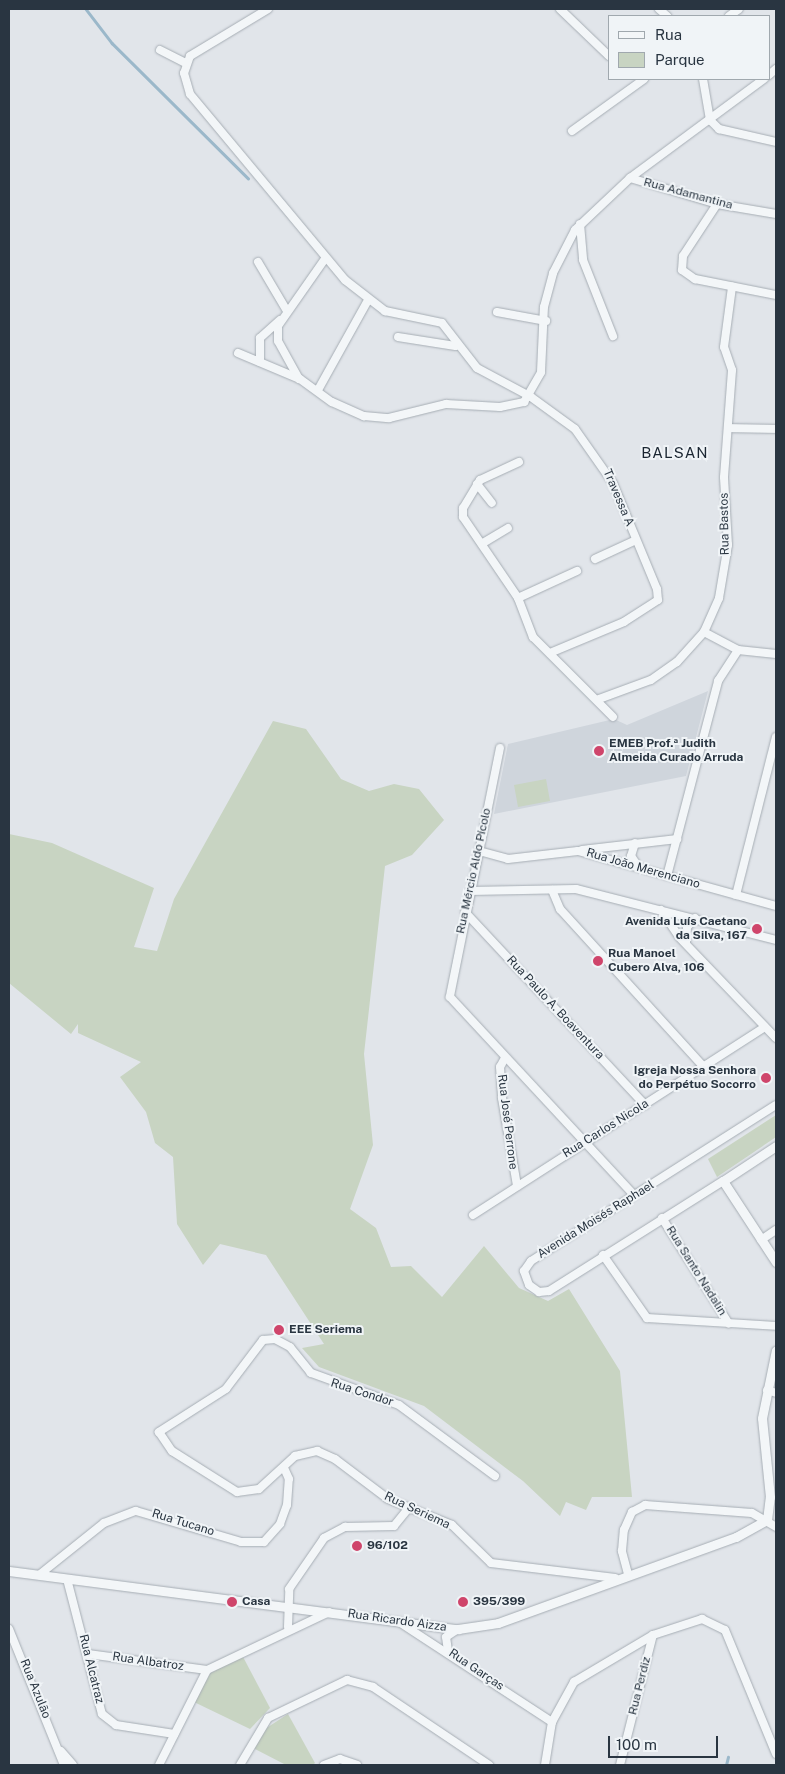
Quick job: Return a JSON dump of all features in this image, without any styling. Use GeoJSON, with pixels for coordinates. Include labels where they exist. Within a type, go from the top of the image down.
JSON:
{"type":"FeatureCollection","features":[{"type":"Feature","properties":{"kind":"street"},"geometry":{"type":"LineString","coordinates":[[268,9],[202,47],[186,63],[184,80],[190,94],[325,259],[368,300],[318,390]]}},
{"type":"Feature","properties":{"kind":"street"},"geometry":{"type":"LineString","coordinates":[[560,9],[608,55]]}},
{"type":"Feature","properties":{"kind":"street"},"geometry":{"type":"LineString","coordinates":[[160,50],[186,63]]}},
{"type":"Feature","properties":{"kind":"street"},"geometry":{"type":"LineString","coordinates":[[572,131],[642,80]]}},
{"type":"Feature","properties":{"kind":"street"},"geometry":{"type":"LineString","coordinates":[[703,80],[710,120],[724,133],[776,142]]}},
{"type":"Feature","properties":{"kind":"street"},"geometry":{"type":"LineString","coordinates":[[238,353],[300,380],[349,411],[379,418],[446,404],[516,405],[530,397],[542,367],[546,321],[544,307],[553,273],[580,224],[630,178],[763,80]]}},
{"type":"Feature","properties":{"kind":"street","name":"Rua Adamantina"},"geometry":{"type":"LineString","coordinates":[[630,178],[717,204],[776,214]]}},
{"type":"Feature","properties":{"kind":"street"},"geometry":{"type":"LineString","coordinates":[[717,204],[683,256],[681,268],[685,274],[732,287],[776,295]]}},
{"type":"Feature","properties":{"kind":"street"},"geometry":{"type":"LineString","coordinates":[[580,224],[583,260],[613,336]]}},
{"type":"Feature","properties":{"kind":"street"},"geometry":{"type":"LineString","coordinates":[[260,362],[260,338],[280,320],[325,259]]}},
{"type":"Feature","properties":{"kind":"street"},"geometry":{"type":"LineString","coordinates":[[258,262],[287,311]]}},
{"type":"Feature","properties":{"kind":"street","name":"Rua Bastos"},"geometry":{"type":"LineString","coordinates":[[599,700],[666,672],[704,632],[719,598],[726,564],[728,428],[732,370],[724,347],[732,287]]}},
{"type":"Feature","properties":{"kind":"street","name":"Travessa A"},"geometry":{"type":"LineString","coordinates":[[368,300],[393,314],[442,323],[455,346],[489,377],[530,397],[565,420],[599,457],[636,540],[658,597],[655,604],[624,622],[550,653]]}},
{"type":"Feature","properties":{"kind":"street"},"geometry":{"type":"LineString","coordinates":[[497,312],[546,321]]}},
{"type":"Feature","properties":{"kind":"street"},"geometry":{"type":"LineString","coordinates":[[280,320],[278,341],[300,380]]}},
{"type":"Feature","properties":{"kind":"street"},"geometry":{"type":"LineString","coordinates":[[398,337],[455,346]]}},
{"type":"Feature","properties":{"kind":"street"},"geometry":{"type":"LineString","coordinates":[[728,428],[776,429]]}},
{"type":"Feature","properties":{"kind":"street"},"geometry":{"type":"LineString","coordinates":[[519,462],[495,470],[476,484],[462,512],[518,598],[533,637],[599,700],[613,717]]}},
{"type":"Feature","properties":{"kind":"street"},"geometry":{"type":"LineString","coordinates":[[476,484],[492,503]]}},
{"type":"Feature","properties":{"kind":"street"},"geometry":{"type":"LineString","coordinates":[[483,544],[508,528]]}},
{"type":"Feature","properties":{"kind":"street"},"geometry":{"type":"LineString","coordinates":[[595,559],[636,540]]}},
{"type":"Feature","properties":{"kind":"street"},"geometry":{"type":"LineString","coordinates":[[518,598],[577,571]]}},
{"type":"Feature","properties":{"kind":"street"},"geometry":{"type":"LineString","coordinates":[[704,632],[738,650],[776,654]]}},
{"type":"Feature","properties":{"kind":"street"},"geometry":{"type":"LineString","coordinates":[[667,876],[718,681],[738,650]]}},
{"type":"Feature","properties":{"kind":"street"},"geometry":{"type":"LineString","coordinates":[[736,895],[776,737]]}},
{"type":"Feature","properties":{"kind":"street","name":"Rua Mércio Aldo Pícolo"},"geometry":{"type":"LineString","coordinates":[[500,748],[450,993],[505,1058]]}},
{"type":"Feature","properties":{"kind":"street"},"geometry":{"type":"LineString","coordinates":[[578,851],[677,839]]}},
{"type":"Feature","properties":{"kind":"street"},"geometry":{"type":"LineString","coordinates":[[635,843],[632,860],[640,870]]}},
{"type":"Feature","properties":{"kind":"street","name":"Rua João Merenciano"},"geometry":{"type":"LineString","coordinates":[[479,851],[508,860],[578,851],[640,870],[776,906]]}},
{"type":"Feature","properties":{"kind":"street"},"geometry":{"type":"LineString","coordinates":[[552,890],[560,909],[704,1066]]}},
{"type":"Feature","properties":{"kind":"street"},"geometry":{"type":"LineString","coordinates":[[470,891],[587,890],[776,940]]}},
{"type":"Feature","properties":{"kind":"street"},"geometry":{"type":"LineString","coordinates":[[661,910],[686,942],[776,1038]]}},
{"type":"Feature","properties":{"kind":"street","name":"Rua Paulo A. Boaventura"},"geometry":{"type":"LineString","coordinates":[[465,912],[646,1105]]}},
{"type":"Feature","properties":{"kind":"street"},"geometry":{"type":"LineString","coordinates":[[686,942],[687,927],[695,918]]}},
{"type":"Feature","properties":{"kind":"street","name":"Rua Carlos Nicola"},"geometry":{"type":"LineString","coordinates":[[473,1215],[765,1027]]}},
{"type":"Feature","properties":{"kind":"street"},"geometry":{"type":"LineString","coordinates":[[505,1058],[634,1195]]}},
{"type":"Feature","properties":{"kind":"street","name":"Rua José Perrone"},"geometry":{"type":"LineString","coordinates":[[505,1058],[500,1067],[502,1098],[517,1186]]}},
{"type":"Feature","properties":{"kind":"street","name":"Avenida Moisés Raphael"},"geometry":{"type":"LineString","coordinates":[[776,1105],[531,1261],[524,1274],[535,1290],[544,1292],[776,1146]]}},
{"type":"Feature","properties":{"kind":"street"},"geometry":{"type":"LineString","coordinates":[[723,1181],[761,1240],[773,1254],[776,1262]]}},
{"type":"Feature","properties":{"kind":"street","name":"Rua Santo Nadalin"},"geometry":{"type":"LineString","coordinates":[[662,1218],[729,1324]]}},
{"type":"Feature","properties":{"kind":"street"},"geometry":{"type":"LineString","coordinates":[[761,1240],[776,1230]]}},
{"type":"Feature","properties":{"kind":"street"},"geometry":{"type":"LineString","coordinates":[[604,1255],[647,1318],[776,1326]]}},
{"type":"Feature","properties":{"kind":"street","name":"Rua Condor"},"geometry":{"type":"LineString","coordinates":[[159,1436],[167,1423],[230,1385],[256,1348],[271,1338],[284,1342],[311,1373],[399,1405],[494,1476]]}},
{"type":"Feature","properties":{"kind":"street"},"geometry":{"type":"LineString","coordinates":[[776,1350],[766,1390],[761,1425],[768,1516],[776,1527]]}},
{"type":"Feature","properties":{"kind":"street"},"geometry":{"type":"LineString","coordinates":[[766,1390],[776,1393]]}},
{"type":"Feature","properties":{"kind":"street","name":"Rua Seriema"},"geometry":{"type":"LineString","coordinates":[[159,1436],[172,1451],[236,1492],[259,1489],[302,1452],[327,1454],[408,1510],[452,1525],[481,1555],[500,1566],[615,1578]]}},
{"type":"Feature","properties":{"kind":"street","name":"Rua Tucano"},"geometry":{"type":"LineString","coordinates":[[39,1575],[104,1523],[136,1511],[241,1542],[264,1542],[280,1524],[287,1505],[289,1479],[284,1468]]}},
{"type":"Feature","properties":{"kind":"street"},"geometry":{"type":"LineString","coordinates":[[628,1574],[622,1550],[624,1530],[632,1512],[645,1505],[744,1512],[768,1516]]}},
{"type":"Feature","properties":{"kind":"street"},"geometry":{"type":"LineString","coordinates":[[288,1627],[291,1616],[286,1606],[292,1581],[332,1530],[394,1526],[408,1510]]}},
{"type":"Feature","properties":{"kind":"street","name":"Rua Ricardo Aizza"},"geometry":{"type":"LineString","coordinates":[[9,1571],[458,1629],[498,1623],[615,1578],[736,1537],[768,1516]]}},
{"type":"Feature","properties":{"kind":"street","name":"Rua Alcatraz"},"geometry":{"type":"LineString","coordinates":[[67,1579],[88,1654],[98,1702],[108,1720],[174,1734]]}},
{"type":"Feature","properties":{"kind":"street"},"geometry":{"type":"LineString","coordinates":[[159,1765],[207,1670],[288,1627],[329,1612]]}},
{"type":"Feature","properties":{"kind":"street"},"geometry":{"type":"LineString","coordinates":[[545,1765],[552,1722],[574,1682],[653,1635],[702,1620],[725,1630],[776,1754]]}},
{"type":"Feature","properties":{"kind":"street","name":"Rua Garças"},"geometry":{"type":"LineString","coordinates":[[397,1621],[448,1651],[552,1722]]}},
{"type":"Feature","properties":{"kind":"street","name":"Rua Azulão"},"geometry":{"type":"LineString","coordinates":[[9,1629],[60,1750]]}},
{"type":"Feature","properties":{"kind":"street"},"geometry":{"type":"LineString","coordinates":[[448,1651],[446,1637],[458,1629]]}},
{"type":"Feature","properties":{"kind":"street","name":"Rua Perdiz"},"geometry":{"type":"LineString","coordinates":[[620,1765],[653,1635]]}},
{"type":"Feature","properties":{"kind":"street","name":"Rua Albatroz"},"geometry":{"type":"LineString","coordinates":[[88,1654],[207,1670]]}},
{"type":"Feature","properties":{"kind":"street"},"geometry":{"type":"LineString","coordinates":[[240,1765],[268,1718],[347,1680],[373,1687],[488,1765]]}},
{"type":"Feature","properties":{"kind":"street"},"geometry":{"type":"LineString","coordinates":[[60,1750],[64,1765]]}},
{"type":"Feature","properties":{"kind":"street"},"geometry":{"type":"LineString","coordinates":[[60,1750],[73,1765]]}},
{"type":"Feature","properties":{"kind":"street"},"geometry":{"type":"LineString","coordinates":[[324,1765],[340,1759],[357,1765]]}},
{"type":"Feature","properties":{"kind":"shaded area","name":"EMEB Prof.ª Judith Almeida Curado Arruda"},"geometry":{"type":"Polygon","coordinates":[[[708,691],[686,776],[494,814],[508,744],[614,719],[627,725],[708,691]]]}},
{"type":"Feature","properties":{"kind":"green space"},"geometry":{"type":"Polygon","coordinates":[[[273,721],[306,729],[341,779],[369,791],[394,784],[419,789],[444,820],[412,855],[385,866],[364,1054],[373,1145],[350,1209],[376,1228],[391,1267],[411,1266],[442,1297],[484,1246],[519,1288],[548,1301],[569,1289],[620,1371],[632,1497],[592,1497],[586,1510],[566,1502],[560,1516],[523,1481],[424,1406],[319,1367],[302,1348],[324,1344],[266,1255],[220,1244],[203,1265],[177,1224],[173,1157],[155,1143],[146,1112],[120,1077],[141,1062],[78,1033],[78,1024],[71,1034],[9,983],[9,834],[52,843],[154,888],[134,947],[157,951],[174,899],[273,721]]]}},
{"type":"Feature","properties":{"kind":"green space"},"geometry":{"type":"Polygon","coordinates":[[[546,779],[550,801],[518,807],[514,785],[546,779]]]}},
{"type":"Feature","properties":{"kind":"green space"},"geometry":{"type":"Polygon","coordinates":[[[776,1115],[776,1137],[717,1177],[708,1159],[776,1115]]]}},
{"type":"Feature","properties":{"kind":"green space"},"geometry":{"type":"Polygon","coordinates":[[[242,1655],[270,1708],[250,1729],[194,1702],[211,1672],[242,1655]]]}},
{"type":"Feature","properties":{"kind":"green space"},"geometry":{"type":"Polygon","coordinates":[[[288,1714],[315,1763],[313,1765],[286,1765],[253,1748],[265,1729],[288,1714]]]}},
{"type":"Feature","properties":{"kind":"waterway"},"geometry":{"type":"LineString","coordinates":[[86,9],[112,43],[248,178]]}},
{"type":"Feature","properties":{"kind":"waterway"},"geometry":{"type":"LineString","coordinates":[[726,1765],[728,1757]]}},
{"type":"Feature","properties":{"kind":"place","name":"EMEB Prof.ª Judith Almeida Curado Arruda"},"geometry":{"type":"Point","coordinates":[599,751]}},
{"type":"Feature","properties":{"kind":"place","name":"Avenida Luís Caetano da Silva, 167"},"geometry":{"type":"Point","coordinates":[757,929]}},
{"type":"Feature","properties":{"kind":"place","name":"Rua Manoel Cubero Alva, 106"},"geometry":{"type":"Point","coordinates":[598,961]}},
{"type":"Feature","properties":{"kind":"place","name":"Igreja Nossa Senhora do Perpétuo Socorro"},"geometry":{"type":"Point","coordinates":[766,1078]}},
{"type":"Feature","properties":{"kind":"place","name":"EEE Seriema"},"geometry":{"type":"Point","coordinates":[279,1330]}},
{"type":"Feature","properties":{"kind":"place","name":"96/102"},"geometry":{"type":"Point","coordinates":[357,1546]}},
{"type":"Feature","properties":{"kind":"place","name":"Casa"},"geometry":{"type":"Point","coordinates":[232,1602]}},
{"type":"Feature","properties":{"kind":"place","name":"395/399"},"geometry":{"type":"Point","coordinates":[463,1602]}},
{"type":"Feature","properties":{"kind":"district","name":"BALSAN"},"geometry":{"type":"Point","coordinates":[675,453]}}]}
